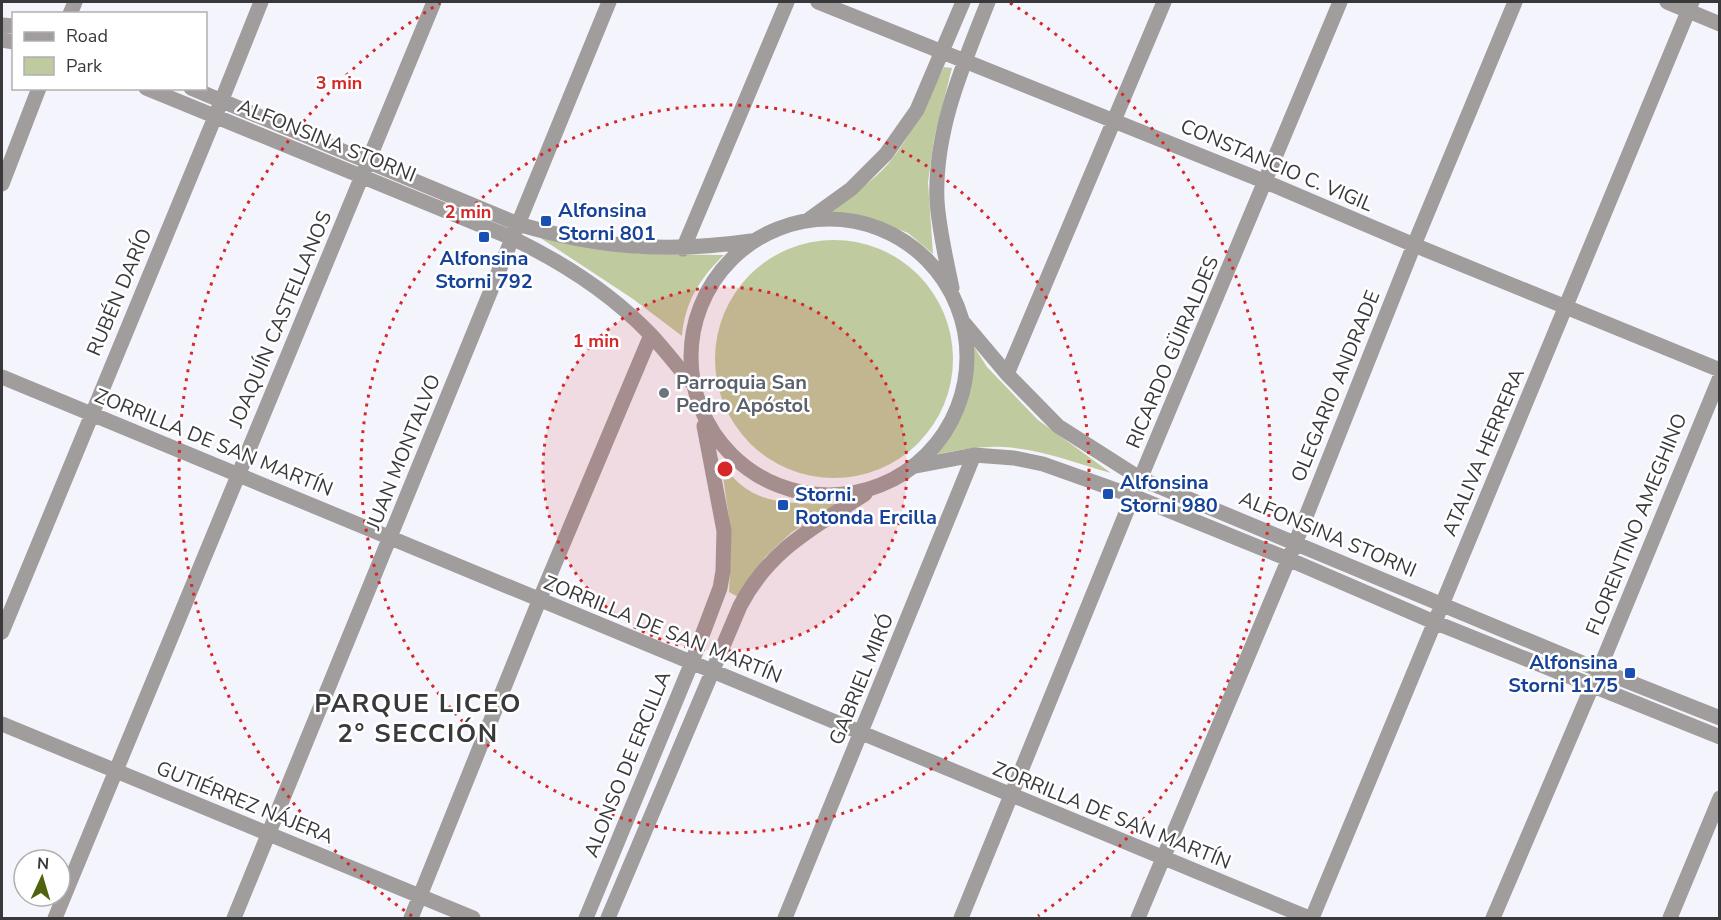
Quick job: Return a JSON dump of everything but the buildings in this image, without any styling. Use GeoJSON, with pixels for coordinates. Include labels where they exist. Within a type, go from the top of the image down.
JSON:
{"type":"FeatureCollection","features":[{"type":"Feature","properties":{"kind":"street","name":"RUBÉN DARÍO"},"geometry":{"type":"LineString","coordinates":[[2,632],[261,2]]}},
{"type":"Feature","properties":{"kind":"street","name":"JOAQUÍN CASTELLANOS"},"geometry":{"type":"LineString","coordinates":[[55,918],[434,2]]}},
{"type":"Feature","properties":{"kind":"street","name":"JUAN MONTALVO"},"geometry":{"type":"LineString","coordinates":[[234,918],[609,2]]}},
{"type":"Feature","properties":{"kind":"street"},"geometry":{"type":"LineString","coordinates":[[682,249],[787,2]]}},
{"type":"Feature","properties":{"kind":"street","name":"CONSTANCIO C. VIGIL"},"geometry":{"type":"LineString","coordinates":[[818,2],[1115,120],[1719,369]]}},
{"type":"Feature","properties":{"kind":"street"},"geometry":{"type":"LineString","coordinates":[[808,220],[851,189],[886,154],[917,110],[963,2]]}},
{"type":"Feature","properties":{"kind":"street"},"geometry":{"type":"LineString","coordinates":[[953,294],[927,259],[892,233],[851,220],[808,220],[778,227],[751,242],[724,265],[704,296],[692,330],[690,381],[702,414],[720,443],[744,468],[774,485],[807,494],[842,495],[875,488],[916,466],[938,443],[955,416],[965,386],[968,355],[964,323],[953,294],[940,227],[937,180],[940,149],[949,107],[988,2]]}},
{"type":"Feature","properties":{"kind":"street"},"geometry":{"type":"LineString","coordinates":[[1007,374],[1164,2]]}},
{"type":"Feature","properties":{"kind":"street","name":"RICARDO GÜIRALDES"},"geometry":{"type":"LineString","coordinates":[[960,918],[1133,496],[1340,2]]}},
{"type":"Feature","properties":{"kind":"street","name":"OLEGARIO ANDRADE"},"geometry":{"type":"LineString","coordinates":[[1138,918],[1295,544],[1414,245],[1515,2]]}},
{"type":"Feature","properties":{"kind":"street"},"geometry":{"type":"LineString","coordinates":[[1667,2],[1690,6],[1719,24]]}},
{"type":"Feature","properties":{"kind":"street","name":"ATALIVA HERRERA"},"geometry":{"type":"LineString","coordinates":[[1311,918],[1690,6]]}},
{"type":"Feature","properties":{"kind":"street"},"geometry":{"type":"LineString","coordinates":[[2,184],[38,90]]}},
{"type":"Feature","properties":{"kind":"street","name":"ALFONSINA STORNI"},"geometry":{"type":"LineString","coordinates":[[151,90],[362,177],[515,231],[544,232],[647,248],[682,249],[751,242]]}},
{"type":"Feature","properties":{"kind":"street","name":"ALFONSINA STORNI"},"geometry":{"type":"LineString","coordinates":[[196,90],[368,162],[515,231],[599,289],[651,335],[690,381]]}},
{"type":"Feature","properties":{"kind":"street","name":"ALFONSINA STORNI"},"geometry":{"type":"LineString","coordinates":[[964,323],[1007,374],[1058,426],[1141,479],[1719,718]]}},
{"type":"Feature","properties":{"kind":"street"},"geometry":{"type":"LineString","coordinates":[[411,918],[539,601],[651,335]]}},
{"type":"Feature","properties":{"kind":"street","name":"ZORRILLA DE SAN MARTÍN"},"geometry":{"type":"LineString","coordinates":[[2,377],[391,537],[539,601],[1311,918]]}},
{"type":"Feature","properties":{"kind":"street","name":"FLORENTINO AMEGHINO"},"geometry":{"type":"LineString","coordinates":[[1493,918],[1599,670],[1719,377]]}},
{"type":"Feature","properties":{"kind":"street","name":"ALONSO DE ERCILLA"},"geometry":{"type":"LineString","coordinates":[[586,918],[692,662],[720,588],[724,553],[721,509],[702,414]]}},
{"type":"Feature","properties":{"kind":"street","name":"ALFONSINA STORNI"},"geometry":{"type":"LineString","coordinates":[[916,466],[974,455],[1014,458],[1043,464],[1133,496],[1434,622],[1719,737]]}},
{"type":"Feature","properties":{"kind":"street","name":"GABRIEL MIRÓ"},"geometry":{"type":"LineString","coordinates":[[785,918],[974,455]]}},
{"type":"Feature","properties":{"kind":"street","name":"ALONSO DE ERCILLA"},"geometry":{"type":"LineString","coordinates":[[608,918],[752,585],[770,562],[790,544],[875,488]]}},
{"type":"Feature","properties":{"kind":"street","name":"GUTIÉRREZ NÁJERA"},"geometry":{"type":"LineString","coordinates":[[2,724],[473,918]]}},
{"type":"Feature","properties":{"kind":"street"},"geometry":{"type":"LineString","coordinates":[[1670,918],[1719,798]]}},
{"type":"Feature","properties":{"kind":"green space"},"geometry":{"type":"Polygon","coordinates":[[[944,67],[952,68],[934,139],[928,182],[933,254],[908,233],[870,218],[828,211],[867,184],[897,153],[944,67]]]}},
{"type":"Feature","properties":{"kind":"green space"},"geometry":{"type":"Polygon","coordinates":[[[536,235],[639,254],[724,255],[695,291],[686,312],[682,336],[633,299],[536,235]]]}},
{"type":"Feature","properties":{"kind":"green space"},"geometry":{"type":"Polygon","coordinates":[[[822,240],[846,240],[869,245],[890,254],[910,267],[926,283],[939,303],[948,324],[953,359],[951,382],[944,405],[926,435],[910,451],[890,464],[869,473],[846,478],[822,478],[799,473],[778,464],[758,451],[742,435],[729,415],[720,394],[715,371],[715,347],[720,324],[729,303],[742,283],[758,267],[778,254],[799,245],[822,240]]]}},
{"type":"Feature","properties":{"kind":"green space"},"geometry":{"type":"Polygon","coordinates":[[[973,345],[987,367],[1038,420],[1111,473],[1058,457],[1017,448],[975,448],[930,456],[960,419],[969,393],[973,345]]]}},
{"type":"Feature","properties":{"kind":"green space"},"geometry":{"type":"Polygon","coordinates":[[[721,463],[740,484],[762,497],[786,502],[837,504],[792,532],[765,557],[738,597],[729,592],[731,544],[721,463]]]}},
{"type":"Feature","properties":{"kind":"place","name":"Alfonsina Storni 801"},"geometry":{"type":"Point","coordinates":[546,221]}},
{"type":"Feature","properties":{"kind":"place","name":"Alfonsina Storni 792"},"geometry":{"type":"Point","coordinates":[484,237]}},
{"type":"Feature","properties":{"kind":"place","name":"Parroquia San Pedro Apóstol"},"geometry":{"type":"Point","coordinates":[664,393]}},
{"type":"Feature","properties":{"kind":"place","name":"Alfonsina Storni 980"},"geometry":{"type":"Point","coordinates":[1108,494]}},
{"type":"Feature","properties":{"kind":"place","name":"Storni. Rotonda Ercilla"},"geometry":{"type":"Point","coordinates":[783,505]}},
{"type":"Feature","properties":{"kind":"place","name":"Alfonsina Storni 1175"},"geometry":{"type":"Point","coordinates":[1630,673]}},
{"type":"Feature","properties":{"kind":"district","name":"PARQUE LICEO 2° SECCIÓN"},"geometry":{"type":"Point","coordinates":[418,718]}}]}
